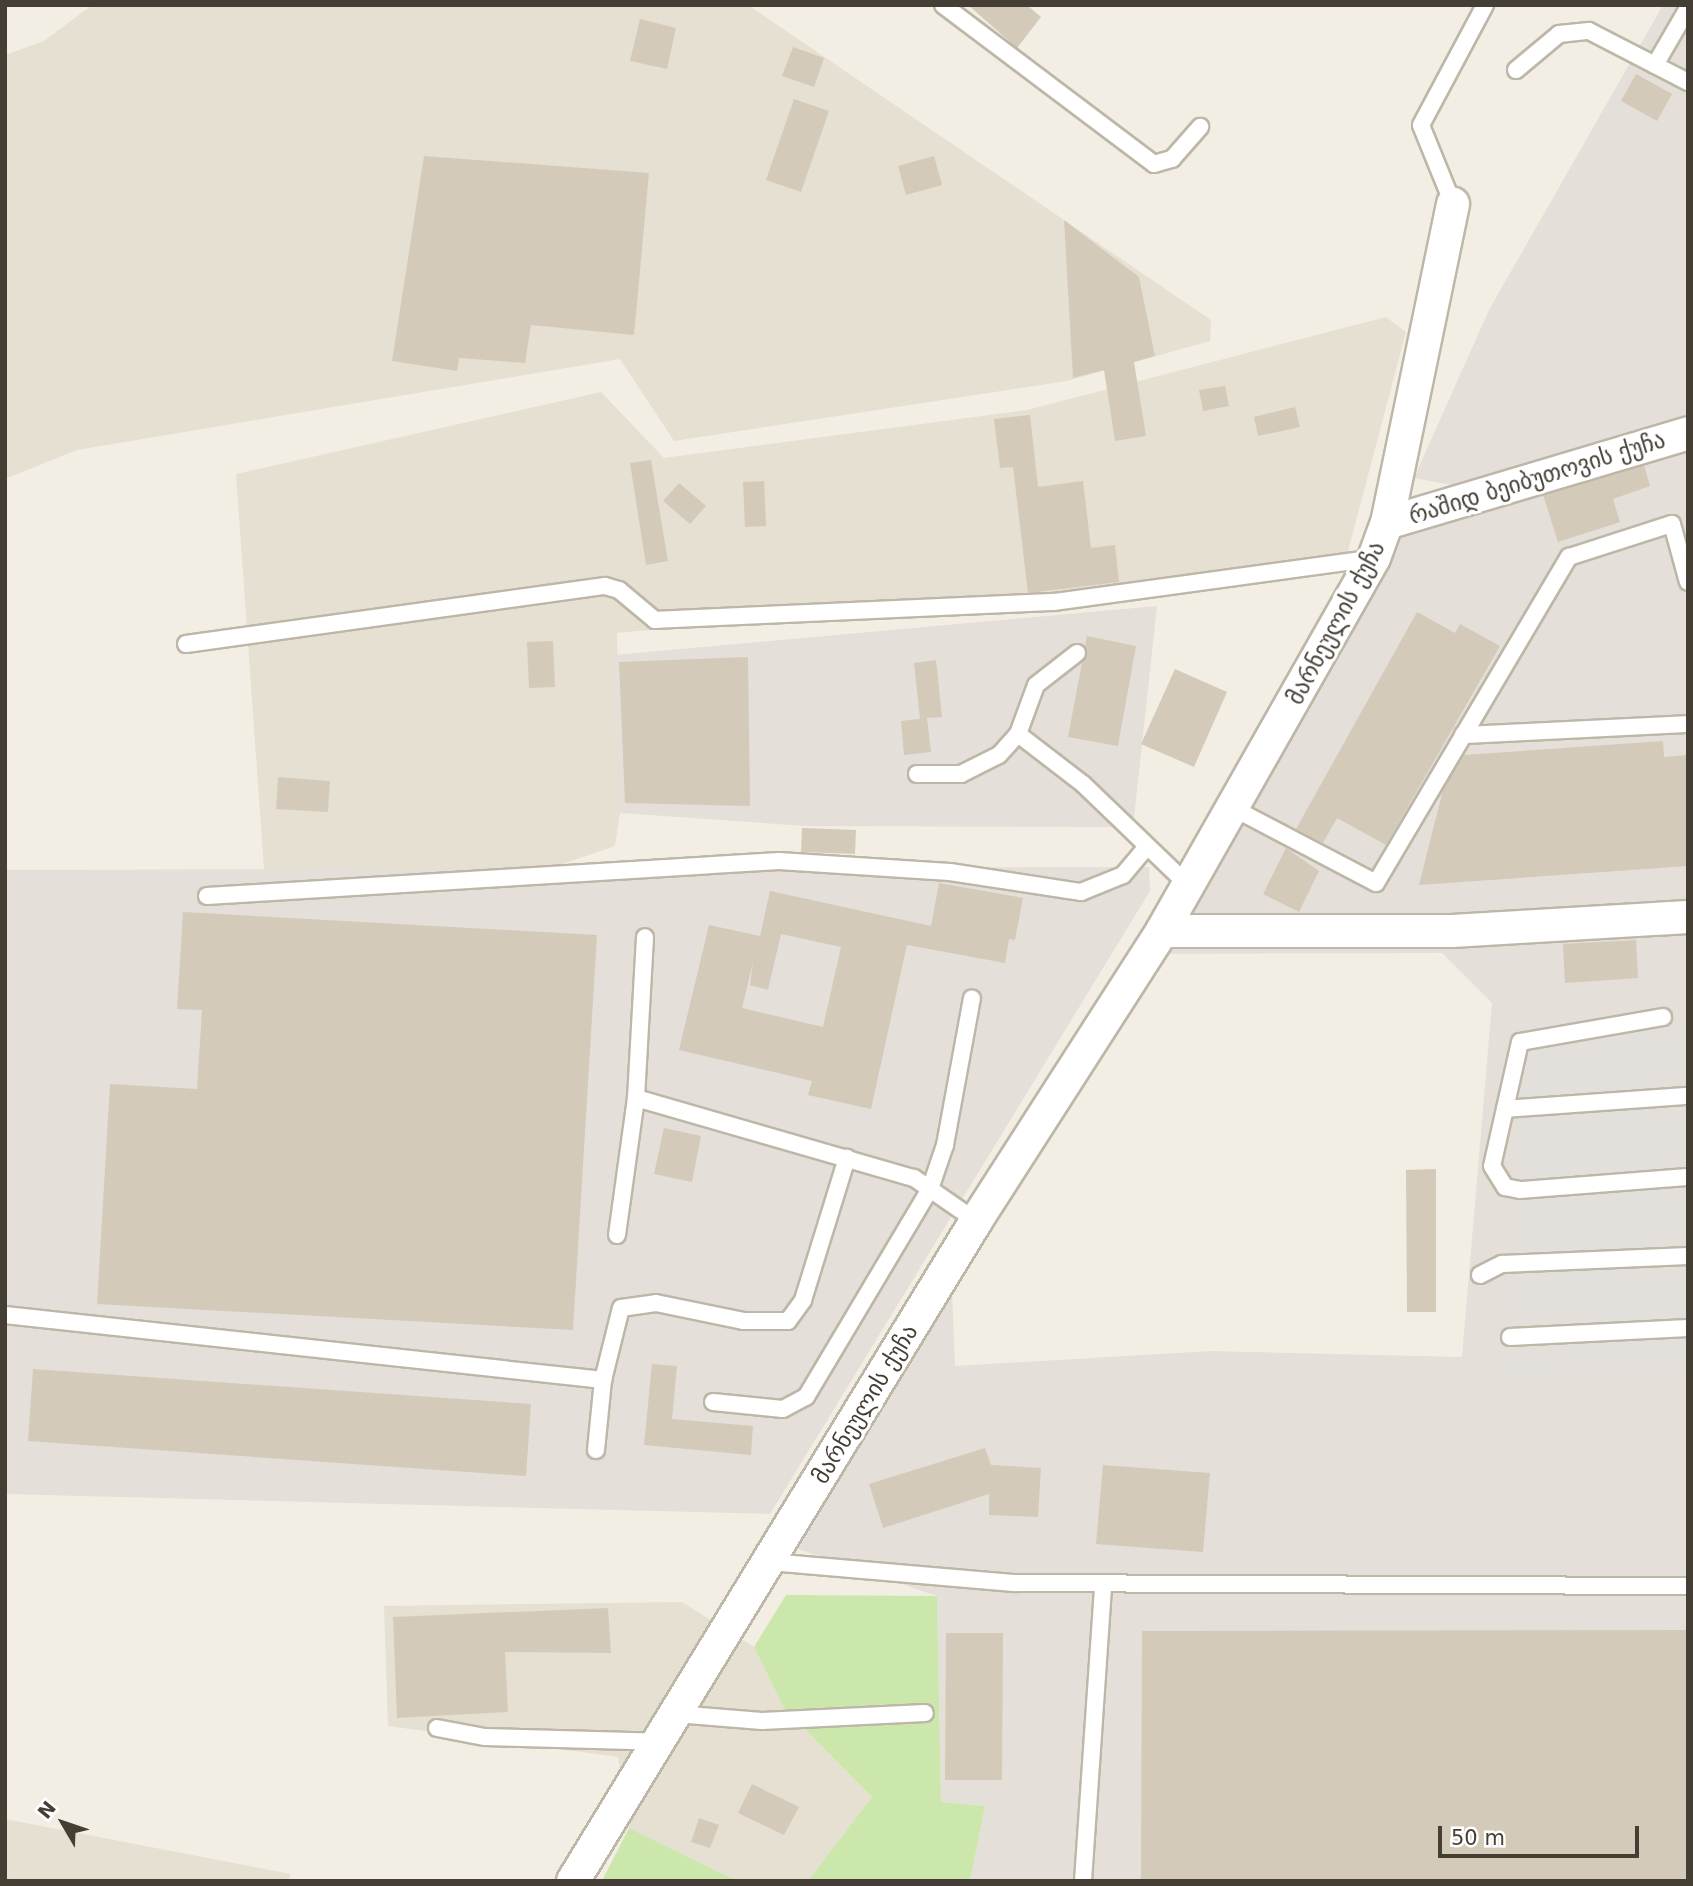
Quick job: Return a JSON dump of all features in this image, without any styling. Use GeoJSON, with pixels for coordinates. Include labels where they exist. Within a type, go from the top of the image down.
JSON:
{"type":"FeatureCollection","features":[{"type":"Feature","properties":{"kind":"street","name":"მარნეულის ქუჩა"},"geometry":{"type":"LineString","coordinates":[[573,1881],[976,1221],[1162,931],[1185,882],[1235,809],[1374,558],[1387,523],[1453,204]]}},
{"type":"Feature","properties":{"kind":"street","name":"რაშიდ ბეიბუთოვის ქუჩა"},"geometry":{"type":"LineString","coordinates":[[1387,523],[1688,433]]}},
{"type":"Feature","properties":{"kind":"street"},"geometry":{"type":"LineString","coordinates":[[1162,931],[1452,931],[1688,917]]}},
{"type":"Feature","properties":{"kind":"lane"},"geometry":{"type":"LineString","coordinates":[[943,5],[1154,164],[1172,159],[1200,127]]}},
{"type":"Feature","properties":{"kind":"lane"},"geometry":{"type":"LineString","coordinates":[[1453,204],[1421,125],[1485,5]]}},
{"type":"Feature","properties":{"kind":"lane"},"geometry":{"type":"LineString","coordinates":[[1655,65],[1688,8]]}},
{"type":"Feature","properties":{"kind":"lane"},"geometry":{"type":"LineString","coordinates":[[1516,70],[1559,34],[1590,31],[1688,82]]}},
{"type":"Feature","properties":{"kind":"lane"},"geometry":{"type":"LineString","coordinates":[[1235,809],[1376,884],[1569,557],[1672,524],[1688,582]]}},
{"type":"Feature","properties":{"kind":"lane"},"geometry":{"type":"LineString","coordinates":[[187,644],[605,586],[619,590],[655,620],[1054,602],[1374,558]]}},
{"type":"Feature","properties":{"kind":"lane"},"geometry":{"type":"LineString","coordinates":[[917,774],[961,774],[999,755],[1018,734],[1036,685],[1077,653]]}},
{"type":"Feature","properties":{"kind":"lane"},"geometry":{"type":"LineString","coordinates":[[1463,735],[1688,724]]}},
{"type":"Feature","properties":{"kind":"lane"},"geometry":{"type":"LineString","coordinates":[[1018,734],[1083,785],[1146,848],[1185,882]]}},
{"type":"Feature","properties":{"kind":"lane"},"geometry":{"type":"LineString","coordinates":[[207,896],[779,861],[950,872],[1081,892],[1123,875],[1146,848]]}},
{"type":"Feature","properties":{"kind":"lane"},"geometry":{"type":"LineString","coordinates":[[617,1235],[636,1098],[645,937]]}},
{"type":"Feature","properties":{"kind":"lane"},"geometry":{"type":"LineString","coordinates":[[713,1402],[782,1409],[806,1398],[929,1189],[945,1146],[972,998]]}},
{"type":"Feature","properties":{"kind":"lane"},"geometry":{"type":"LineString","coordinates":[[1663,1017],[1528,1036],[1517,1049],[1492,1166],[1506,1188],[1688,1177]]}},
{"type":"Feature","properties":{"kind":"lane"},"geometry":{"type":"LineString","coordinates":[[1505,1109],[1688,1096]]}},
{"type":"Feature","properties":{"kind":"lane"},"geometry":{"type":"LineString","coordinates":[[636,1098],[846,1158],[929,1189],[976,1221]]}},
{"type":"Feature","properties":{"kind":"lane"},"geometry":{"type":"LineString","coordinates":[[596,1450],[603,1380],[621,1308],[656,1303],[744,1321],[788,1321],[803,1300],[846,1158]]}},
{"type":"Feature","properties":{"kind":"lane"},"geometry":{"type":"LineString","coordinates":[[1480,1275],[1502,1264],[1688,1256]]}},
{"type":"Feature","properties":{"kind":"lane"},"geometry":{"type":"LineString","coordinates":[[5,1315],[603,1380]]}},
{"type":"Feature","properties":{"kind":"lane"},"geometry":{"type":"LineString","coordinates":[[1510,1337],[1688,1328]]}},
{"type":"Feature","properties":{"kind":"lane"},"geometry":{"type":"LineString","coordinates":[[769,1562],[1103,1585],[1688,1586]]}},
{"type":"Feature","properties":{"kind":"lane"},"geometry":{"type":"LineString","coordinates":[[1083,1881],[1103,1585]]}},
{"type":"Feature","properties":{"kind":"lane"},"geometry":{"type":"LineString","coordinates":[[676,1714],[762,1720],[925,1713]]}},
{"type":"Feature","properties":{"kind":"lane"},"geometry":{"type":"LineString","coordinates":[[438,1728],[485,1737],[659,1742]]}},
{"type":"Feature","properties":{"kind":"shaded area"},"geometry":{"type":"Polygon","coordinates":[[[92,5],[748,5],[1211,320],[1210,341],[1067,381],[674,441],[620,359],[77,450],[5,479],[5,55],[44,41],[92,5]]]}},
{"type":"Feature","properties":{"kind":"shaded area"},"geometry":{"type":"Polygon","coordinates":[[[1663,5],[1688,5],[1688,416],[1457,486],[1414,478],[1489,310],[1663,5]]]}},
{"type":"Feature","properties":{"kind":"shaded area"},"geometry":{"type":"Polygon","coordinates":[[[1386,317],[1406,332],[1344,566],[617,633],[620,813],[615,846],[548,869],[264,869],[236,474],[601,392],[664,458],[1027,410],[1386,317]]]}},
{"type":"Feature","properties":{"kind":"shaded area"},"geometry":{"type":"Polygon","coordinates":[[[1688,442],[1688,1881],[970,1881],[985,1806],[941,1802],[937,1596],[798,1549],[952,1290],[955,1366],[1211,1351],[1462,1357],[1492,1003],[1442,953],[1160,954],[1398,531],[1688,442]]]}},
{"type":"Feature","properties":{"kind":"shaded area"},"geometry":{"type":"Polygon","coordinates":[[[1157,606],[1133,827],[805,826],[620,813],[614,655],[1157,606]]]}},
{"type":"Feature","properties":{"kind":"shaded area"},"geometry":{"type":"Polygon","coordinates":[[[1149,867],[1150,891],[770,1514],[5,1494],[5,870],[1149,867]]]}},
{"type":"Feature","properties":{"kind":"shaded area"},"geometry":{"type":"Polygon","coordinates":[[[1688,1018],[1688,1371],[1504,1376],[1524,1022],[1688,1018]]]}},
{"type":"Feature","properties":{"kind":"shaded area"},"geometry":{"type":"Polygon","coordinates":[[[682,1602],[754,1647],[784,1708],[872,1797],[808,1881],[737,1881],[629,1828],[618,1757],[388,1726],[384,1606],[682,1602]]]}},
{"type":"Feature","properties":{"kind":"shaded area"},"geometry":{"type":"Polygon","coordinates":[[[5,1819],[291,1874],[287,1881],[5,1881],[5,1819]]]}},
{"type":"Feature","properties":{"kind":"green space"},"geometry":{"type":"Polygon","coordinates":[[[786,1595],[937,1596],[941,1802],[985,1806],[970,1881],[808,1881],[872,1797],[784,1708],[754,1647],[786,1595]]]}},
{"type":"Feature","properties":{"kind":"green space"},"geometry":{"type":"Polygon","coordinates":[[[629,1828],[737,1881],[602,1881],[629,1828]]]}},
{"type":"Feature","properties":{"kind":"building"},"geometry":{"type":"Polygon","coordinates":[[[968,5],[1027,5],[1041,17],[1017,48],[968,5]]]}},
{"type":"Feature","properties":{"kind":"building"},"geometry":{"type":"Polygon","coordinates":[[[640,19],[676,28],[667,69],[630,61],[640,19]]]}},
{"type":"Feature","properties":{"kind":"building"},"geometry":{"type":"Polygon","coordinates":[[[793,47],[824,58],[814,87],[782,76],[793,47]]]}},
{"type":"Feature","properties":{"kind":"building"},"geometry":{"type":"Polygon","coordinates":[[[1636,74],[1672,94],[1657,121],[1621,101],[1636,74]]]}},
{"type":"Feature","properties":{"kind":"building"},"geometry":{"type":"Polygon","coordinates":[[[794,99],[829,111],[801,192],[766,180],[794,99]]]}},
{"type":"Feature","properties":{"kind":"building"},"geometry":{"type":"Polygon","coordinates":[[[424,156],[649,173],[634,335],[531,325],[525,363],[459,358],[457,371],[392,361],[424,156]]]}},
{"type":"Feature","properties":{"kind":"building"},"geometry":{"type":"Polygon","coordinates":[[[934,156],[942,185],[906,195],[898,166],[934,156]]]}},
{"type":"Feature","properties":{"kind":"building"},"geometry":{"type":"Polygon","coordinates":[[[1064,220],[1139,277],[1155,356],[1134,362],[1146,436],[1115,441],[1104,370],[1073,378],[1064,220]]]}},
{"type":"Feature","properties":{"kind":"building"},"geometry":{"type":"Polygon","coordinates":[[[1225,386],[1229,406],[1203,411],[1199,390],[1225,386]]]}},
{"type":"Feature","properties":{"kind":"building"},"geometry":{"type":"Polygon","coordinates":[[[1295,407],[1300,427],[1258,436],[1254,417],[1295,407]]]}},
{"type":"Feature","properties":{"kind":"building"},"geometry":{"type":"Polygon","coordinates":[[[1030,415],[1038,487],[1083,481],[1091,548],[1115,545],[1119,582],[1028,593],[1013,467],[1000,468],[994,419],[1030,415]]]}},
{"type":"Feature","properties":{"kind":"building"},"geometry":{"type":"Polygon","coordinates":[[[651,460],[668,561],[646,565],[630,463],[651,460]]]}},
{"type":"Feature","properties":{"kind":"building"},"geometry":{"type":"Polygon","coordinates":[[[1644,465],[1650,486],[1613,499],[1620,522],[1558,542],[1543,495],[1644,465]]]}},
{"type":"Feature","properties":{"kind":"building"},"geometry":{"type":"Polygon","coordinates":[[[764,481],[766,526],[745,527],[743,482],[764,481]]]}},
{"type":"Feature","properties":{"kind":"building"},"geometry":{"type":"Polygon","coordinates":[[[679,483],[706,506],[690,524],[663,501],[679,483]]]}},
{"type":"Feature","properties":{"kind":"building"},"geometry":{"type":"Polygon","coordinates":[[[1417,612],[1455,633],[1460,624],[1500,646],[1386,845],[1337,818],[1323,843],[1296,829],[1417,612]]]}},
{"type":"Feature","properties":{"kind":"building"},"geometry":{"type":"Polygon","coordinates":[[[1087,636],[1136,646],[1118,746],[1068,737],[1087,636]]]}},
{"type":"Feature","properties":{"kind":"building"},"geometry":{"type":"Polygon","coordinates":[[[553,641],[555,687],[529,688],[527,642],[553,641]]]}},
{"type":"Feature","properties":{"kind":"building"},"geometry":{"type":"Polygon","coordinates":[[[748,657],[750,806],[625,803],[619,662],[748,657]]]}},
{"type":"Feature","properties":{"kind":"building"},"geometry":{"type":"Polygon","coordinates":[[[936,660],[942,717],[927,718],[931,752],[904,755],[901,721],[920,719],[914,663],[936,660]]]}},
{"type":"Feature","properties":{"kind":"building"},"geometry":{"type":"Polygon","coordinates":[[[1175,669],[1227,692],[1194,767],[1141,744],[1175,669]]]}},
{"type":"Feature","properties":{"kind":"building"},"geometry":{"type":"Polygon","coordinates":[[[1663,741],[1664,757],[1688,755],[1688,866],[1419,885],[1443,790],[1464,755],[1663,741]]]}},
{"type":"Feature","properties":{"kind":"building"},"geometry":{"type":"Polygon","coordinates":[[[278,777],[330,781],[328,812],[276,809],[278,777]]]}},
{"type":"Feature","properties":{"kind":"building"},"geometry":{"type":"Polygon","coordinates":[[[802,828],[856,830],[855,854],[801,852],[802,828]]]}},
{"type":"Feature","properties":{"kind":"building"},"geometry":{"type":"Polygon","coordinates":[[[1286,848],[1319,871],[1299,912],[1263,894],[1286,848]]]}},
{"type":"Feature","properties":{"kind":"building"},"geometry":{"type":"Polygon","coordinates":[[[939,883],[1023,898],[1015,940],[1009,939],[1005,963],[907,945],[871,1109],[808,1095],[812,1081],[679,1050],[709,925],[760,936],[770,891],[931,926],[939,883]],[[781,934],[768,990],[750,985],[753,962],[742,1008],[823,1027],[841,947],[781,934]]]}},
{"type":"Feature","properties":{"kind":"building"},"geometry":{"type":"Polygon","coordinates":[[[183,912],[597,935],[573,1330],[97,1304],[110,1084],[197,1089],[202,1010],[177,1009],[183,912]]]}},
{"type":"Feature","properties":{"kind":"building"},"geometry":{"type":"Polygon","coordinates":[[[1636,940],[1638,978],[1565,983],[1563,944],[1636,940]]]}},
{"type":"Feature","properties":{"kind":"building"},"geometry":{"type":"Polygon","coordinates":[[[664,1128],[701,1136],[692,1182],[654,1174],[664,1128]]]}},
{"type":"Feature","properties":{"kind":"building"},"geometry":{"type":"Polygon","coordinates":[[[1436,1169],[1436,1312],[1407,1312],[1406,1170],[1436,1169]]]}},
{"type":"Feature","properties":{"kind":"building"},"geometry":{"type":"Polygon","coordinates":[[[652,1364],[677,1366],[672,1419],[753,1426],[751,1455],[644,1445],[652,1364]]]}},
{"type":"Feature","properties":{"kind":"building"},"geometry":{"type":"Polygon","coordinates":[[[33,1369],[531,1404],[526,1476],[28,1441],[33,1369]]]}},
{"type":"Feature","properties":{"kind":"building"},"geometry":{"type":"Polygon","coordinates":[[[985,1448],[991,1465],[1041,1468],[1038,1517],[989,1515],[989,1494],[883,1528],[869,1484],[985,1448]]]}},
{"type":"Feature","properties":{"kind":"building"},"geometry":{"type":"Polygon","coordinates":[[[1103,1465],[1210,1473],[1203,1552],[1096,1544],[1103,1465]]]}},
{"type":"Feature","properties":{"kind":"building"},"geometry":{"type":"Polygon","coordinates":[[[608,1608],[611,1653],[505,1652],[508,1712],[397,1718],[393,1617],[608,1608]]]}},
{"type":"Feature","properties":{"kind":"building"},"geometry":{"type":"Polygon","coordinates":[[[1688,1630],[1688,1881],[1141,1881],[1142,1631],[1688,1630]]]}},
{"type":"Feature","properties":{"kind":"building"},"geometry":{"type":"Polygon","coordinates":[[[946,1633],[1003,1633],[1002,1780],[945,1780],[946,1633]]]}},
{"type":"Feature","properties":{"kind":"building"},"geometry":{"type":"Polygon","coordinates":[[[752,1784],[799,1807],[784,1835],[738,1813],[752,1784]]]}},
{"type":"Feature","properties":{"kind":"building"},"geometry":{"type":"Polygon","coordinates":[[[699,1818],[719,1825],[710,1848],[691,1842],[699,1818]]]}}]}
